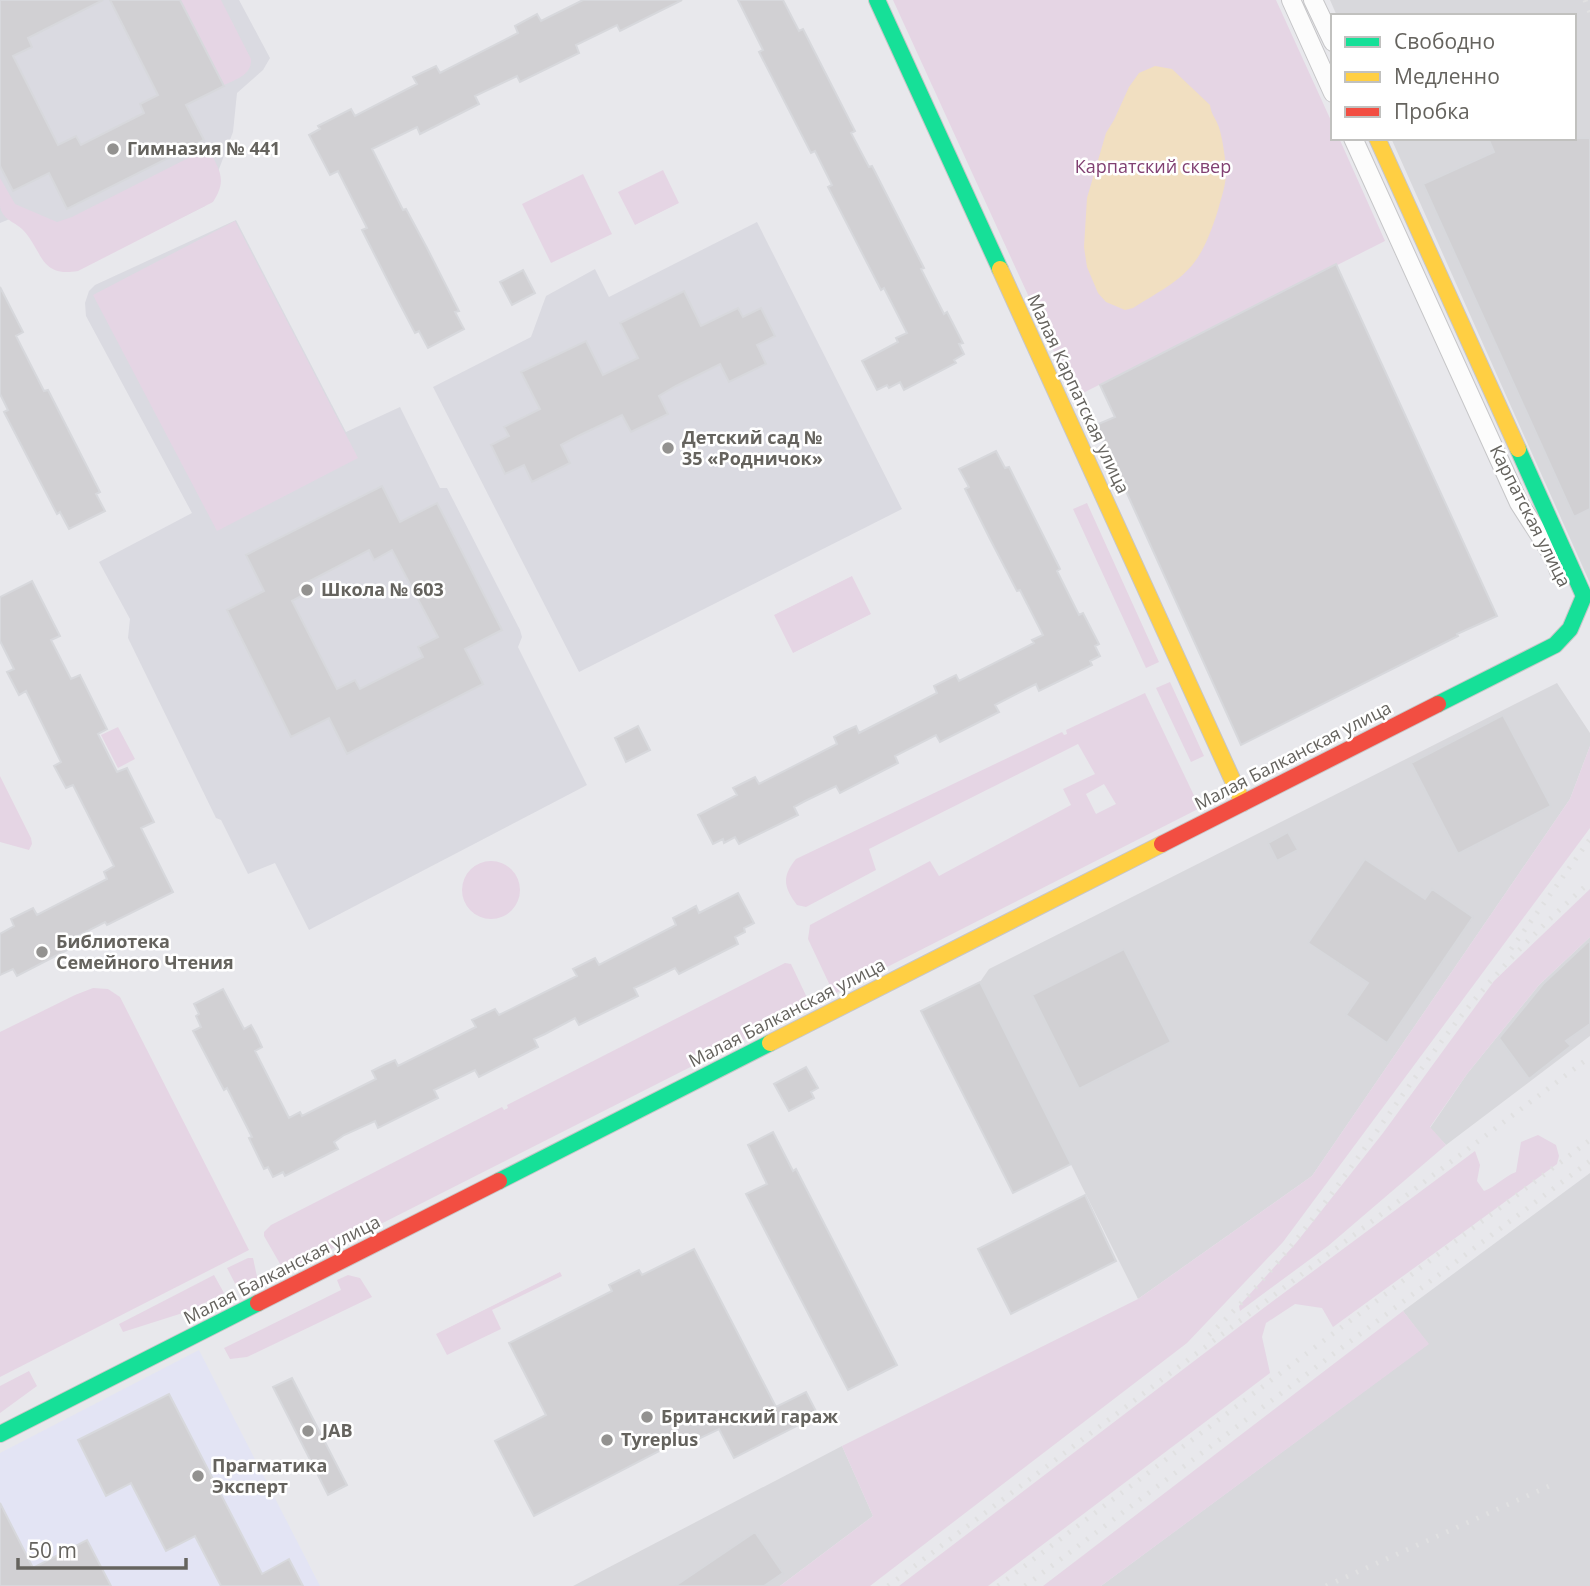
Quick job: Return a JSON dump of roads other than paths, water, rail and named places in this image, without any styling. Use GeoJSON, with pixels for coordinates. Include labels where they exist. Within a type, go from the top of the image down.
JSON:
{"type":"FeatureCollection","features":[{"type":"Feature","properties":{"kind":"street","name":"Малая Карпатская улица"},"geometry":{"type":"LineString","coordinates":[[877,0],[1243,803]]}},
{"type":"Feature","properties":{"kind":"street"},"geometry":{"type":"LineString","coordinates":[[1291,0],[1331,89]]}},
{"type":"Feature","properties":{"kind":"street"},"geometry":{"type":"LineString","coordinates":[[1313,0],[1331,38]]}},
{"type":"Feature","properties":{"kind":"street","name":"Карпатская улица"},"geometry":{"type":"LineString","coordinates":[[1354,140],[1519,503],[1553,556],[1579,612]]}},
{"type":"Feature","properties":{"kind":"street","name":"Карпатская улица"},"geometry":{"type":"LineString","coordinates":[[1378,140],[1584,596],[1579,612]]}},
{"type":"Feature","properties":{"kind":"street","name":"Малая Балканская улица"},"geometry":{"type":"LineString","coordinates":[[0,1434],[1555,645],[1571,632],[1579,612]]}},
{"type":"Feature","properties":{"kind":"railway"},"geometry":{"type":"LineString","coordinates":[[1585,0],[1590,13]]}},
{"type":"Feature","properties":{"kind":"railway"},"geometry":{"type":"LineString","coordinates":[[1511,949],[1590,839]]}},
{"type":"Feature","properties":{"kind":"railway"},"geometry":{"type":"LineString","coordinates":[[1209,1335],[1243,1301],[1304,1229],[1477,997],[1532,937],[1590,882]]}},
{"type":"Feature","properties":{"kind":"railway"},"geometry":{"type":"LineString","coordinates":[[888,1586],[1590,1057]]}},
{"type":"Feature","properties":{"kind":"railway"},"geometry":{"type":"LineString","coordinates":[[998,1586],[1590,1140]]}},
{"type":"Feature","properties":{"kind":"railway"},"geometry":{"type":"LineString","coordinates":[[1025,1586],[1590,1161]]}},
{"type":"Feature","properties":{"kind":"railway"},"geometry":{"type":"LineString","coordinates":[[1326,1586],[1556,1483]]}},
{"type":"Feature","properties":{"kind":"place","name":"Гимназия № 441"},"geometry":{"type":"Point","coordinates":[113,149]}},
{"type":"Feature","properties":{"kind":"place","name":"Детский сад № 35 «Родничок»"},"geometry":{"type":"Point","coordinates":[668,448]}},
{"type":"Feature","properties":{"kind":"place","name":"Школа № 603"},"geometry":{"type":"Point","coordinates":[307,590]}},
{"type":"Feature","properties":{"kind":"place","name":"Библиотека Семейного Чтения"},"geometry":{"type":"Point","coordinates":[42,952]}},
{"type":"Feature","properties":{"kind":"place","name":"Британский гараж"},"geometry":{"type":"Point","coordinates":[647,1417]}},
{"type":"Feature","properties":{"kind":"place","name":"JAB"},"geometry":{"type":"Point","coordinates":[308,1431]}},
{"type":"Feature","properties":{"kind":"place","name":"Tyreplus"},"geometry":{"type":"Point","coordinates":[607,1440]}},
{"type":"Feature","properties":{"kind":"place","name":"Прагматика Эксперт"},"geometry":{"type":"Point","coordinates":[198,1476]}},
{"type":"Feature","properties":{"kind":"park label","name":"Карпатский сквер"},"geometry":{"type":"Point","coordinates":[1153,167]}}]}
